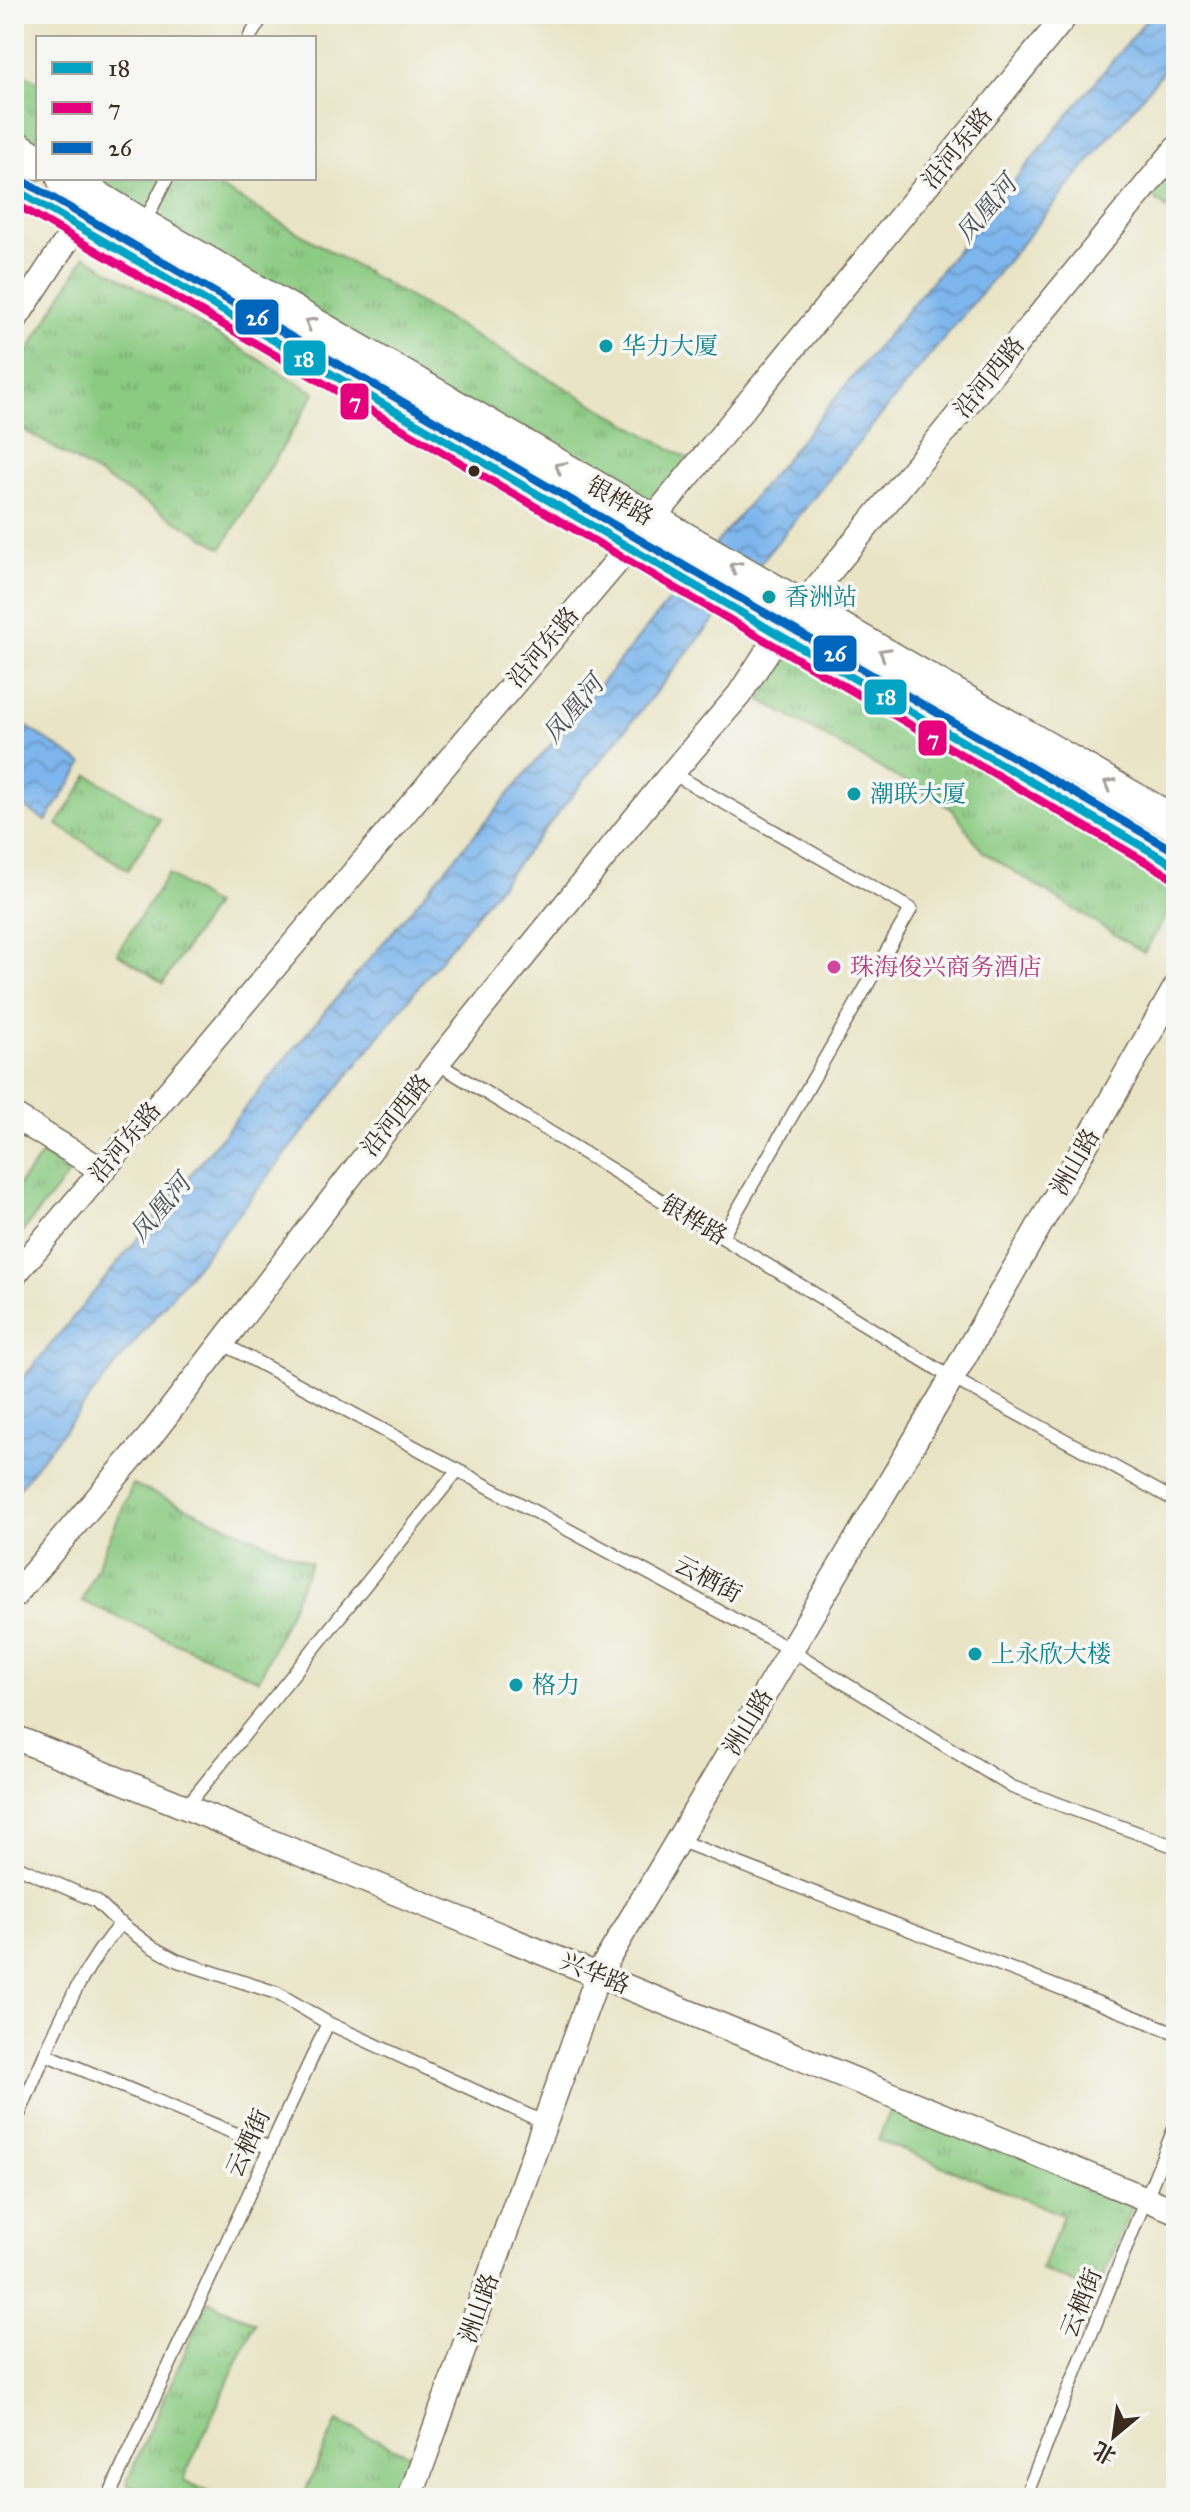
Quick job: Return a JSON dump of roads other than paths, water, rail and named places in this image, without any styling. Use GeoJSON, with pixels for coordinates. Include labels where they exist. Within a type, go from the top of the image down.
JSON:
{"type":"FeatureCollection","features":[{"type":"Feature","properties":{"kind":"main road"},"geometry":{"type":"LineString","coordinates":[[14,147],[36,161]]}},
{"type":"Feature","properties":{"kind":"main road","name":"银桦路"},"geometry":{"type":"LineString","coordinates":[[67,180],[1176,824]]}},
{"type":"Feature","properties":{"kind":"main road","name":"银桦路"},"geometry":{"type":"LineString","coordinates":[[14,189],[1176,866]]}},
{"type":"Feature","properties":{"kind":"street","name":"沿河东路"},"geometry":{"type":"LineString","coordinates":[[14,1275],[652,520],[1067,14]]}},
{"type":"Feature","properties":{"kind":"street","name":"沿河西路"},"geometry":{"type":"LineString","coordinates":[[14,1596],[152,1434],[437,1063],[739,695],[778,635],[1176,149]]}},
{"type":"Feature","properties":{"kind":"street"},"geometry":{"type":"LineString","coordinates":[[14,321],[77,225]]}},
{"type":"Feature","properties":{"kind":"street","name":"洲山路"},"geometry":{"type":"LineString","coordinates":[[410,2498],[598,1975],[952,1378],[1176,987]]}},
{"type":"Feature","properties":{"kind":"street"},"geometry":{"type":"LineString","coordinates":[[14,1116],[102,1170]]}},
{"type":"Feature","properties":{"kind":"street","name":"兴华路"},"geometry":{"type":"LineString","coordinates":[[14,1737],[1176,2211]]}},
{"type":"Feature","properties":{"kind":"lane"},"geometry":{"type":"LineString","coordinates":[[250,36],[264,14]]}},
{"type":"Feature","properties":{"kind":"lane"},"geometry":{"type":"LineString","coordinates":[[142,226],[166,180]]}},
{"type":"Feature","properties":{"kind":"lane"},"geometry":{"type":"LineString","coordinates":[[672,773],[911,909],[722,1237]]}},
{"type":"Feature","properties":{"kind":"lane","name":"银桦路"},"geometry":{"type":"LineString","coordinates":[[437,1063],[952,1378],[1176,1501]]}},
{"type":"Feature","properties":{"kind":"lane","name":"云栖街"},"geometry":{"type":"LineString","coordinates":[[220,1342],[791,1649],[1012,1787],[1176,1847]]}},
{"type":"Feature","properties":{"kind":"lane"},"geometry":{"type":"LineString","coordinates":[[186,1807],[458,1470]]}},
{"type":"Feature","properties":{"kind":"lane"},"geometry":{"type":"LineString","coordinates":[[678,1840],[1176,2033]]}},
{"type":"Feature","properties":{"kind":"lane"},"geometry":{"type":"LineString","coordinates":[[14,1865],[96,1901],[152,1947],[178,1961],[277,1993],[328,2023],[545,2123]]}},
{"type":"Feature","properties":{"kind":"lane"},"geometry":{"type":"LineString","coordinates":[[14,2126],[73,1993],[100,1948],[121,1923]]}},
{"type":"Feature","properties":{"kind":"lane","name":"云栖街"},"geometry":{"type":"LineString","coordinates":[[108,2498],[328,2023]]}},
{"type":"Feature","properties":{"kind":"lane"},"geometry":{"type":"LineString","coordinates":[[45,2054],[270,2148]]}},
{"type":"Feature","properties":{"kind":"lane","name":"云栖街"},"geometry":{"type":"LineString","coordinates":[[1025,2498],[1176,2124]]}},
{"type":"Feature","properties":{"kind":"water","name":"凤凰河"},"geometry":{"type":"Polygon","coordinates":[[[1151,14],[1176,14],[1176,56],[610,749],[14,1495],[14,1389],[296,1046],[552,743],[1151,14]]]}},
{"type":"Feature","properties":{"kind":"water"},"geometry":{"type":"Polygon","coordinates":[[[14,718],[83,764],[46,821],[14,800],[14,718]]]}},
{"type":"Feature","properties":{"kind":"place","name":"华力大厦"},"geometry":{"type":"Point","coordinates":[606,346]}},
{"type":"Feature","properties":{"kind":"place","name":"香洲站"},"geometry":{"type":"Point","coordinates":[769,597]}},
{"type":"Feature","properties":{"kind":"place","name":"潮联大厦"},"geometry":{"type":"Point","coordinates":[854,794]}},
{"type":"Feature","properties":{"kind":"place","name":"珠海俊兴商务酒店"},"geometry":{"type":"Point","coordinates":[834,967]}},
{"type":"Feature","properties":{"kind":"place","name":"上永欣大楼"},"geometry":{"type":"Point","coordinates":[975,1654]}},
{"type":"Feature","properties":{"kind":"place","name":"格力"},"geometry":{"type":"Point","coordinates":[516,1685]}}]}
